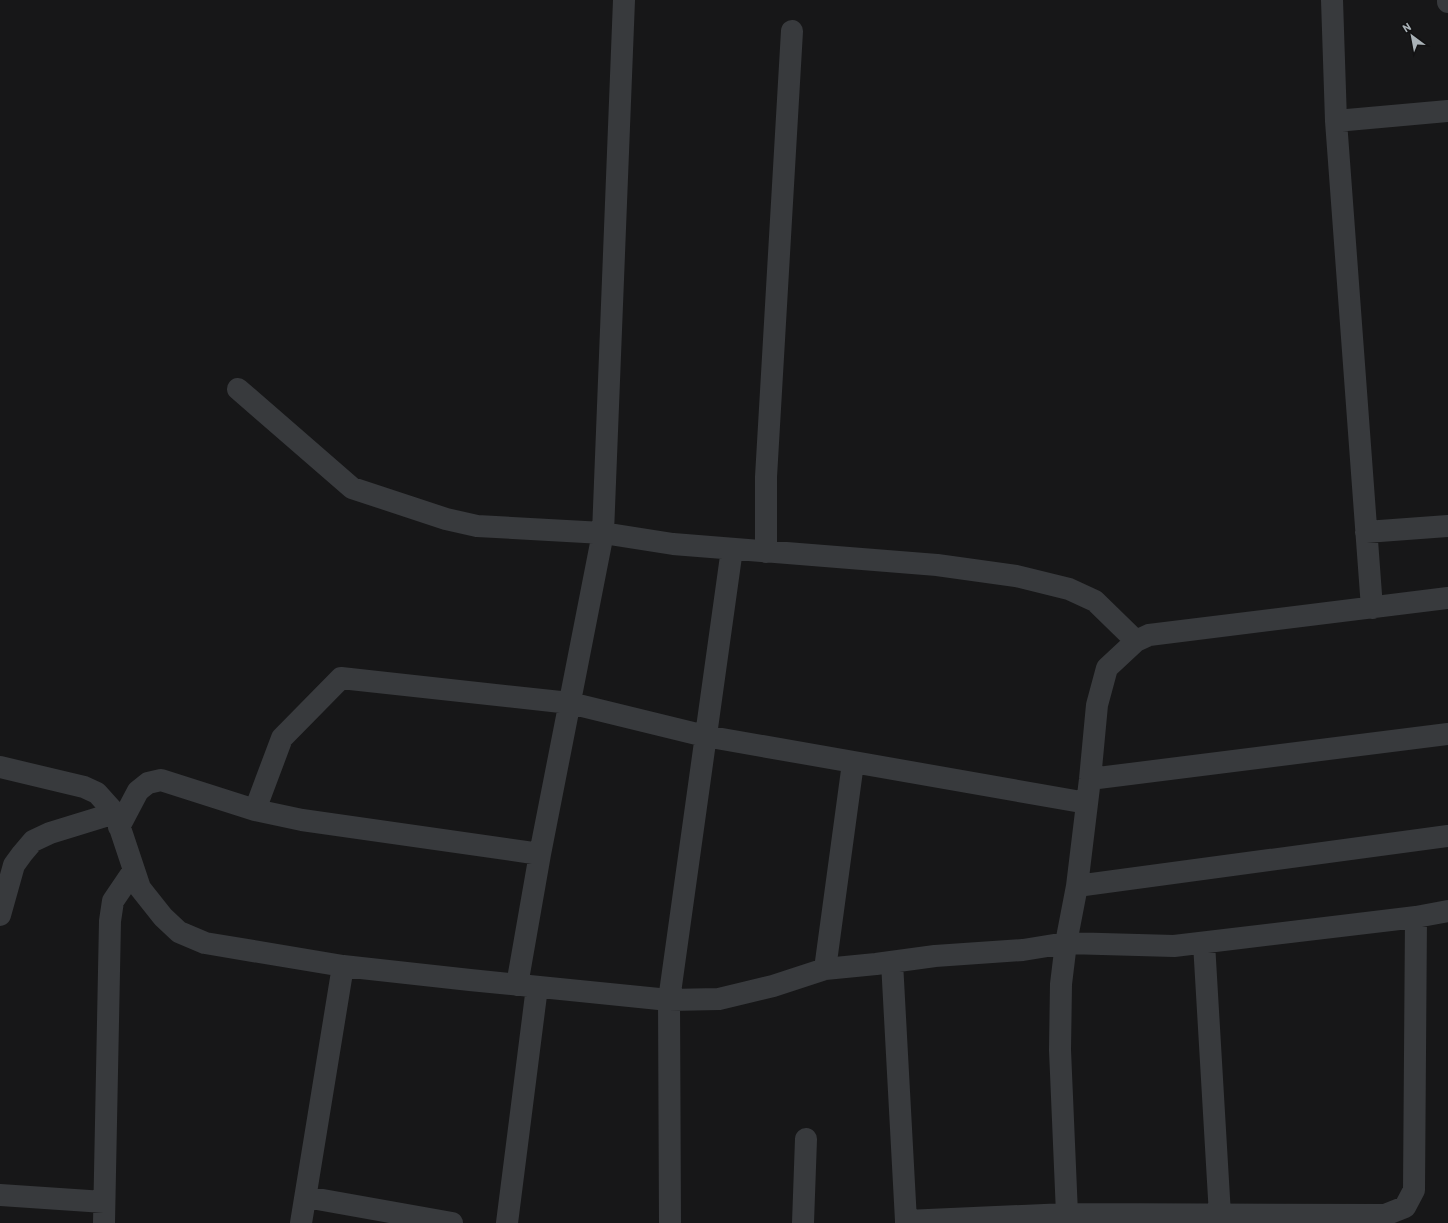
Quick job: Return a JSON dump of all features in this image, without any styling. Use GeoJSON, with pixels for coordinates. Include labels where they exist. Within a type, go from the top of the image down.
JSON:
{"type":"FeatureCollection","features":[{"type":"Feature","properties":{"kind":"street"},"geometry":{"type":"LineString","coordinates":[[506,1223],[540,854],[603,534],[624,0]]}},
{"type":"Feature","properties":{"kind":"street"},"geometry":{"type":"LineString","coordinates":[[1332,0],[1336,121],[1372,608]]}},
{"type":"Feature","properties":{"kind":"street"},"geometry":{"type":"LineString","coordinates":[[766,552],[766,477],[792,31]]}},
{"type":"Feature","properties":{"kind":"street"},"geometry":{"type":"LineString","coordinates":[[1336,121],[1448,110]]}},
{"type":"Feature","properties":{"kind":"street"},"geometry":{"type":"LineString","coordinates":[[238,389],[352,488],[446,519],[477,526],[603,534],[673,544],[937,565],[1016,576],[1069,588],[1095,601],[1136,641]]}},
{"type":"Feature","properties":{"kind":"street"},"geometry":{"type":"LineString","coordinates":[[1366,532],[1448,526]]}},
{"type":"Feature","properties":{"kind":"street"},"geometry":{"type":"LineString","coordinates":[[670,1223],[669,1000],[732,549]]}},
{"type":"Feature","properties":{"kind":"street"},"geometry":{"type":"LineString","coordinates":[[1071,1219],[1060,1050],[1062,984],[1066,944],[1077,886],[1097,705],[1107,668],[1136,641],[1148,635],[1448,598]]}},
{"type":"Feature","properties":{"kind":"street"},"geometry":{"type":"LineString","coordinates":[[255,810],[282,738],[341,678],[570,703],[705,736],[1087,803]]}},
{"type":"Feature","properties":{"kind":"street"},"geometry":{"type":"LineString","coordinates":[[1090,779],[1448,734]]}},
{"type":"Feature","properties":{"kind":"street"},"geometry":{"type":"LineString","coordinates":[[825,969],[853,763]]}},
{"type":"Feature","properties":{"kind":"street"},"geometry":{"type":"LineString","coordinates":[[0,766],[84,787],[96,793],[117,820],[140,888],[163,918],[179,932],[204,943],[343,966],[527,986],[669,1000],[720,1000],[773,986],[825,969],[935,956],[1023,950],[1066,944],[1174,946],[1416,917],[1448,911]]}},
{"type":"Feature","properties":{"kind":"street"},"geometry":{"type":"LineString","coordinates":[[0,915],[14,865],[34,841],[50,833],[117,820],[138,791],[148,782],[161,780],[255,810],[302,820],[540,854]]}},
{"type":"Feature","properties":{"kind":"street"},"geometry":{"type":"LineString","coordinates":[[1077,886],[1448,836]]}},
{"type":"Feature","properties":{"kind":"street"},"geometry":{"type":"LineString","coordinates":[[104,1223],[110,922],[113,901],[134,870]]}},
{"type":"Feature","properties":{"kind":"street"},"geometry":{"type":"LineString","coordinates":[[892,962],[906,1222],[1220,1215],[1385,1215],[1406,1207],[1414,1190],[1416,917]]}},
{"type":"Feature","properties":{"kind":"street"},"geometry":{"type":"LineString","coordinates":[[1204,943],[1220,1215]]}},
{"type":"Feature","properties":{"kind":"street"},"geometry":{"type":"LineString","coordinates":[[301,1223],[343,966]]}},
{"type":"Feature","properties":{"kind":"street"},"geometry":{"type":"LineString","coordinates":[[803,1223],[806,1139]]}},
{"type":"Feature","properties":{"kind":"street"},"geometry":{"type":"LineString","coordinates":[[0,1195],[104,1202]]}},
{"type":"Feature","properties":{"kind":"street"},"geometry":{"type":"LineString","coordinates":[[306,1197],[452,1223]]}}]}
